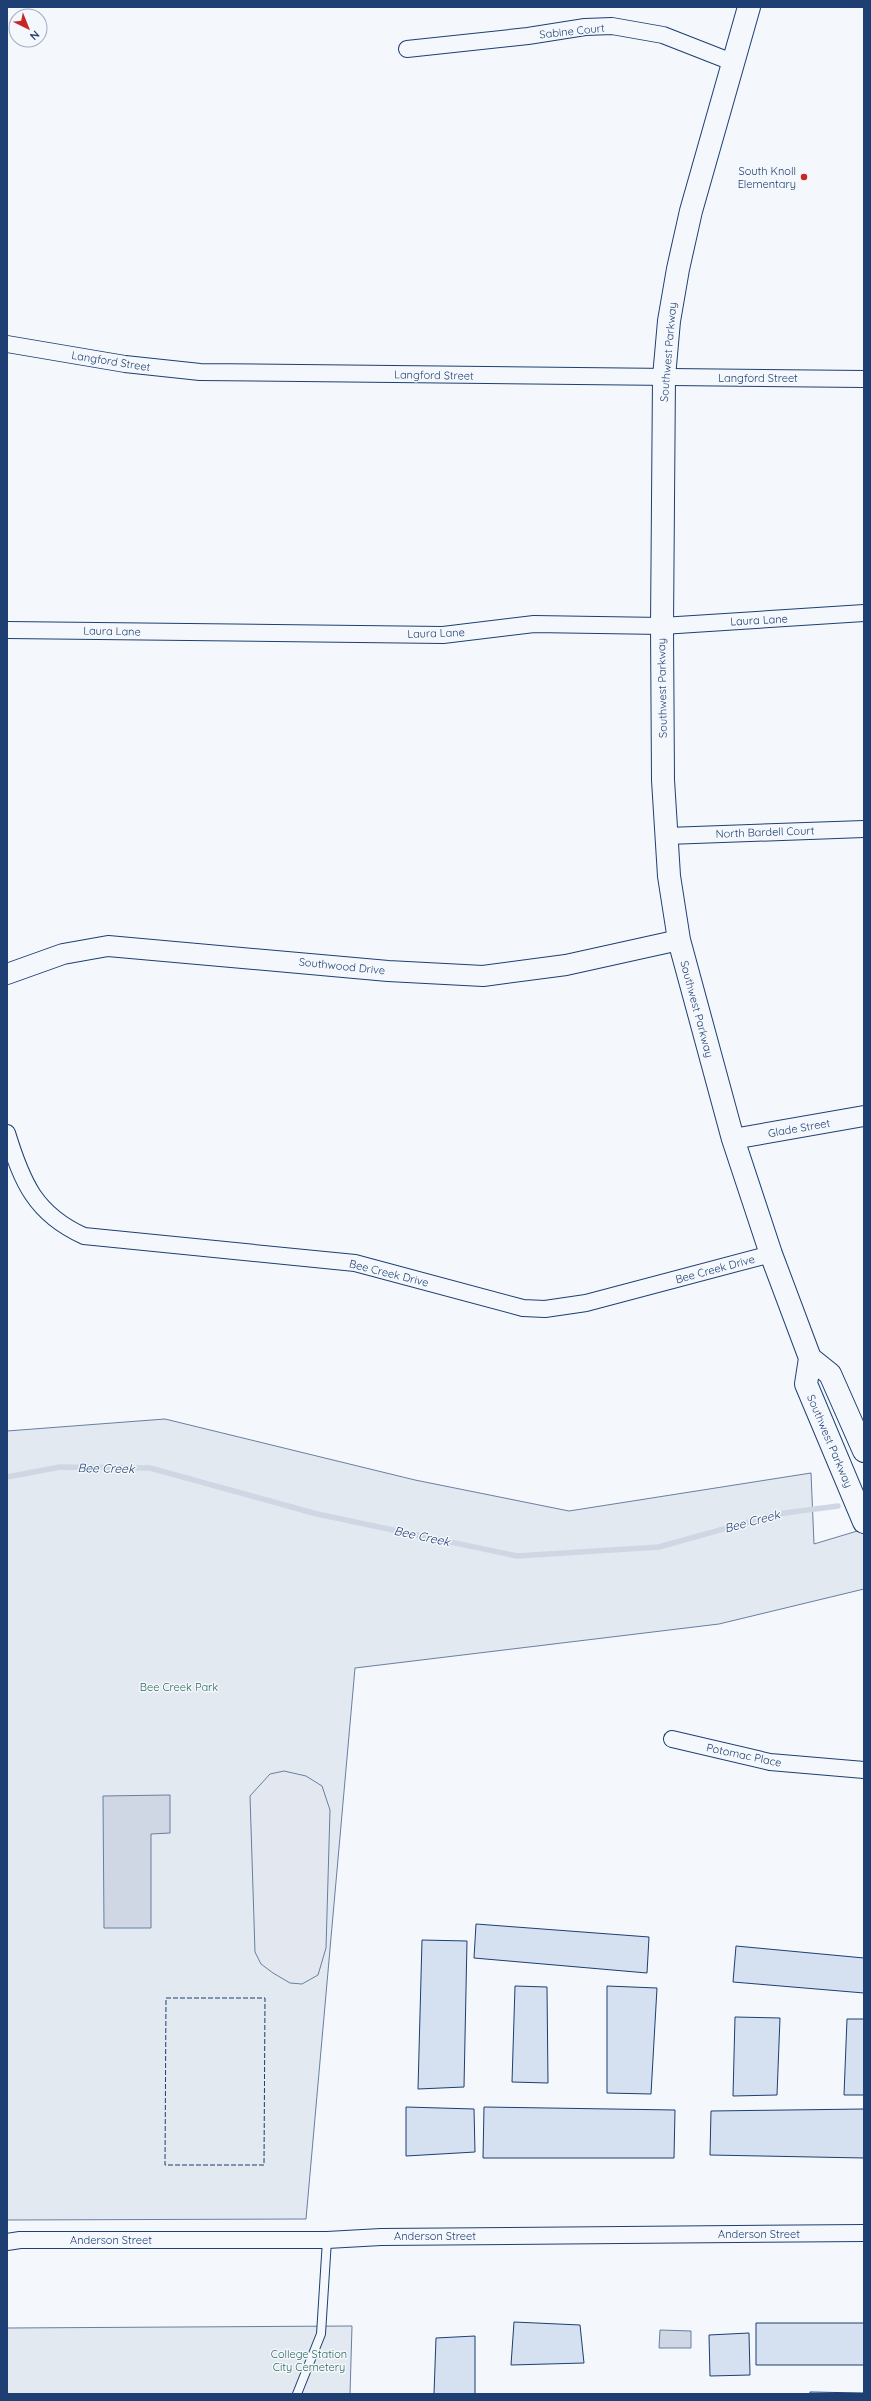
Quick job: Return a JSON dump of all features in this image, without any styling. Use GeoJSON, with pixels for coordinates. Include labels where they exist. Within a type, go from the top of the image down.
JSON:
{"type":"FeatureCollection","features":[{"type":"Feature","properties":{"kind":"main road","name":"Southwest Parkway"},"geometry":{"type":"LineString","coordinates":[[749,7],[732,62],[678,269],[664,377],[662,626],[663,780],[669,876],[679,940],[733,1139],[770,1254],[810,1358],[806,1384],[864,1522]]}},
{"type":"Feature","properties":{"kind":"main road"},"geometry":{"type":"LineString","coordinates":[[810,1358],[830,1374],[864,1451]]}},
{"type":"Feature","properties":{"kind":"street","name":"Sabine Court"},"geometry":{"type":"LineString","coordinates":[[407,49],[528,36],[585,27],[612,26],[663,35],[732,62]]}},
{"type":"Feature","properties":{"kind":"street","name":"Langford Street"},"geometry":{"type":"LineString","coordinates":[[7,344],[125,364],[200,372],[864,379]]}},
{"type":"Feature","properties":{"kind":"street","name":"Laura Lane"},"geometry":{"type":"LineString","coordinates":[[7,630],[443,635],[534,624],[662,626],[864,614]]}},
{"type":"Feature","properties":{"kind":"street","name":"North Bardell Court"},"geometry":{"type":"LineString","coordinates":[[667,836],[864,829]]}},
{"type":"Feature","properties":{"kind":"street","name":"Southwood Drive"},"geometry":{"type":"LineString","coordinates":[[7,974],[63,954],[108,946],[388,971],[482,976],[566,965],[679,940]]}},
{"type":"Feature","properties":{"kind":"street","name":"Glade Street"},"geometry":{"type":"LineString","coordinates":[[733,1139],[864,1116]]}},
{"type":"Feature","properties":{"kind":"street","name":"Bee Creek Drive"},"geometry":{"type":"LineString","coordinates":[[7,1133],[19,1173],[33,1197],[66,1228],[84,1236],[354,1263],[523,1308],[545,1309],[586,1303],[770,1254]]}},
{"type":"Feature","properties":{"kind":"street","name":"Potomac Place"},"geometry":{"type":"LineString","coordinates":[[672,1739],[770,1762],[864,1770]]}},
{"type":"Feature","properties":{"kind":"street","name":"Anderson Street"},"geometry":{"type":"LineString","coordinates":[[7,2242],[20,2240],[327,2240],[388,2237],[864,2233]]}},
{"type":"Feature","properties":{"kind":"lane"},"geometry":{"type":"LineString","coordinates":[[297,2394],[321,2334],[327,2240]]}},
{"type":"Feature","properties":{"kind":"green space","name":"Bee Creek Park"},"geometry":{"type":"Polygon","coordinates":[[[165,1419],[415,1480],[569,1511],[811,1473],[814,1544],[864,1529],[864,1589],[719,1624],[355,1668],[306,2219],[7,2220],[7,1431],[165,1419]]]}},
{"type":"Feature","properties":{"kind":"green space","name":"College Station City Cemetery"},"geometry":{"type":"Polygon","coordinates":[[[352,2326],[350,2394],[7,2394],[7,2328],[352,2326]]]}},
{"type":"Feature","properties":{"kind":"shaded area"},"geometry":{"type":"Polygon","coordinates":[[[284,1771],[306,1776],[322,1786],[330,1810],[326,1948],[318,1975],[302,1984],[290,1983],[273,1973],[261,1964],[255,1952],[250,1796],[270,1774],[284,1771]]]}},
{"type":"Feature","properties":{"kind":"shaded area"},"geometry":{"type":"Polygon","coordinates":[[[170,1795],[170,1833],[151,1834],[151,1928],[104,1928],[103,1796],[170,1795]]]}},
{"type":"Feature","properties":{"kind":"shaded area"},"geometry":{"type":"Polygon","coordinates":[[[660,2330],[691,2331],[691,2348],[659,2348],[660,2330]]]}},
{"type":"Feature","properties":{"kind":"building"},"geometry":{"type":"Polygon","coordinates":[[[476,1924],[649,1937],[647,1973],[474,1958],[476,1924]]]}},
{"type":"Feature","properties":{"kind":"building"},"geometry":{"type":"Polygon","coordinates":[[[422,1940],[467,1941],[464,2087],[418,2089],[422,1940]]]}},
{"type":"Feature","properties":{"kind":"building"},"geometry":{"type":"Polygon","coordinates":[[[736,1946],[864,1958],[864,1993],[733,1982],[736,1946]]]}},
{"type":"Feature","properties":{"kind":"building"},"geometry":{"type":"Polygon","coordinates":[[[515,1986],[547,1987],[548,2083],[512,2082],[515,1986]]]}},
{"type":"Feature","properties":{"kind":"building"},"geometry":{"type":"Polygon","coordinates":[[[607,1986],[657,1988],[651,2094],[607,2093],[607,1986]]]}},
{"type":"Feature","properties":{"kind":"building"},"geometry":{"type":"Polygon","coordinates":[[[735,2017],[780,2018],[777,2095],[733,2096],[735,2017]]]}},
{"type":"Feature","properties":{"kind":"building"},"geometry":{"type":"Polygon","coordinates":[[[847,2019],[864,2019],[864,2095],[844,2095],[847,2019]]]}},
{"type":"Feature","properties":{"kind":"building"},"geometry":{"type":"Polygon","coordinates":[[[406,2107],[474,2109],[475,2152],[406,2156],[406,2107]]]}},
{"type":"Feature","properties":{"kind":"building"},"geometry":{"type":"Polygon","coordinates":[[[484,2107],[675,2110],[674,2158],[483,2158],[484,2107]]]}},
{"type":"Feature","properties":{"kind":"building"},"geometry":{"type":"Polygon","coordinates":[[[864,2109],[864,2158],[710,2155],[711,2111],[864,2109]]]}},
{"type":"Feature","properties":{"kind":"building"},"geometry":{"type":"Polygon","coordinates":[[[514,2322],[580,2325],[584,2363],[511,2365],[514,2322]]]}},
{"type":"Feature","properties":{"kind":"building"},"geometry":{"type":"Polygon","coordinates":[[[756,2323],[864,2323],[864,2365],[756,2365],[756,2323]]]}},
{"type":"Feature","properties":{"kind":"building"},"geometry":{"type":"Polygon","coordinates":[[[749,2333],[750,2375],[710,2376],[709,2335],[749,2333]]]}},
{"type":"Feature","properties":{"kind":"building"},"geometry":{"type":"Polygon","coordinates":[[[475,2336],[475,2394],[434,2394],[436,2338],[475,2336]]]}},
{"type":"Feature","properties":{"kind":"building"},"geometry":{"type":"Polygon","coordinates":[[[810,2392],[864,2393],[864,2394],[810,2394],[810,2392]]]}},
{"type":"Feature","properties":{"kind":"waterway","name":"Bee Creek"},"geometry":{"type":"LineString","coordinates":[[7,1477],[60,1467],[150,1468],[317,1514],[517,1556],[659,1547],[777,1514],[838,1506]]}},
{"type":"Feature","properties":{"kind":"fence"},"geometry":{"type":"LineString","coordinates":[[166,1998],[265,1998],[264,2165],[165,2165],[166,1998]]}},
{"type":"Feature","properties":{"kind":"place","name":"South Knoll Elementary"},"geometry":{"type":"Point","coordinates":[804,177]}}]}
